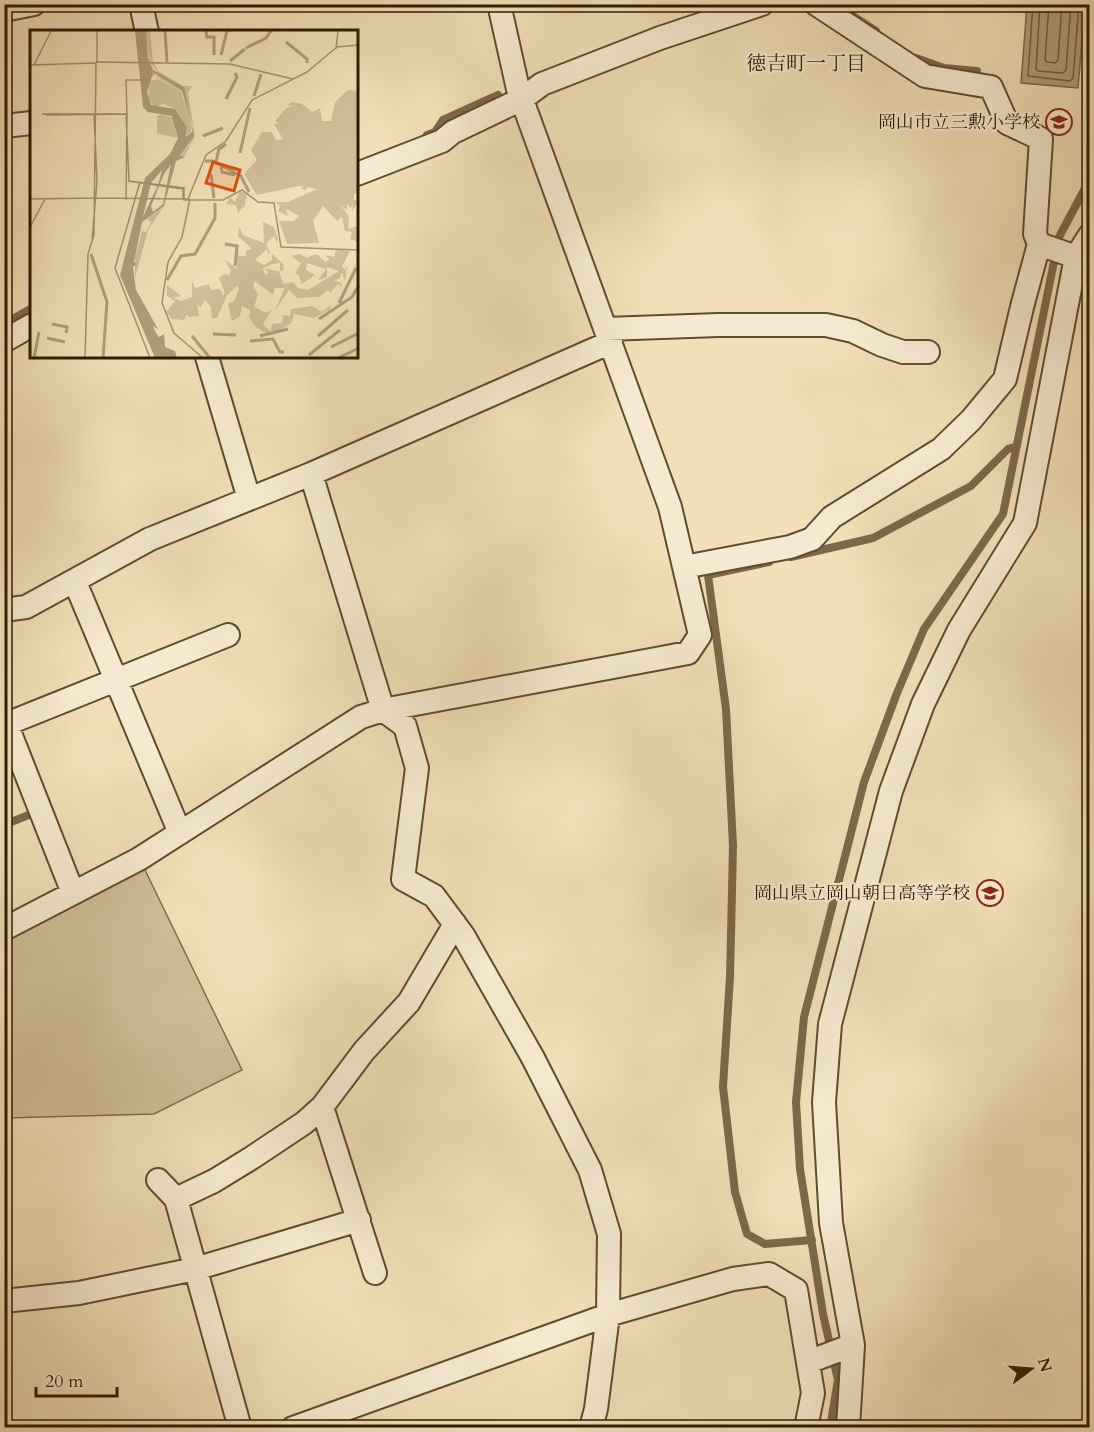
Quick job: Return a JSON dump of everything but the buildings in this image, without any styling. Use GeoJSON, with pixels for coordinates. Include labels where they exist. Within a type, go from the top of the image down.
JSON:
{"type":"FeatureCollection","features":[{"type":"Feature","properties":{"kind":"street"},"geometry":{"type":"LineString","coordinates":[[4,10],[34,4]]}},
{"type":"Feature","properties":{"kind":"street"},"geometry":{"type":"LineString","coordinates":[[141,4],[147,30]]}},
{"type":"Feature","properties":{"kind":"street"},"geometry":{"type":"LineString","coordinates":[[4,928],[139,859],[361,717],[383,710],[688,654],[700,635],[670,507],[522,99],[513,71],[500,4]]}},
{"type":"Feature","properties":{"kind":"street"},"geometry":{"type":"LineString","coordinates":[[358,174],[442,141],[453,132],[522,99],[542,84],[649,42],[762,4]]}},
{"type":"Feature","properties":{"kind":"street"},"geometry":{"type":"LineString","coordinates":[[816,4],[925,76],[991,87],[1007,123],[1041,139],[1035,234],[1041,245],[1072,255]]}},
{"type":"Feature","properties":{"kind":"street"},"geometry":{"type":"LineString","coordinates":[[4,126],[30,123]]}},
{"type":"Feature","properties":{"kind":"street"},"geometry":{"type":"LineString","coordinates":[[848,1428],[832,1353],[831,1223],[824,1102],[830,1024],[891,791],[923,704],[959,630],[1025,523],[1072,255],[1089,236]]}},
{"type":"Feature","properties":{"kind":"street"},"geometry":{"type":"LineString","coordinates":[[684,567],[790,548],[812,539],[832,517],[941,449],[971,420],[1005,380],[1022,307],[1041,245]]}},
{"type":"Feature","properties":{"kind":"street"},"geometry":{"type":"LineString","coordinates":[[4,341],[30,325]]}},
{"type":"Feature","properties":{"kind":"street"},"geometry":{"type":"LineString","coordinates":[[4,610],[26,607],[150,539],[311,474],[608,335],[718,325],[826,325],[853,331],[903,352],[928,352]]}},
{"type":"Feature","properties":{"kind":"street"},"geometry":{"type":"LineString","coordinates":[[207,358],[249,499]]}},
{"type":"Feature","properties":{"kind":"street"},"geometry":{"type":"LineString","coordinates":[[311,474],[383,710],[405,726],[417,768],[403,879],[434,896],[455,924],[533,1058],[590,1170],[609,1234],[608,1315],[596,1409],[591,1428]]}},
{"type":"Feature","properties":{"kind":"street"},"geometry":{"type":"LineString","coordinates":[[75,582],[180,833]]}},
{"type":"Feature","properties":{"kind":"street"},"geometry":{"type":"LineString","coordinates":[[73,893],[5,722],[116,681],[228,635]]}},
{"type":"Feature","properties":{"kind":"street"},"geometry":{"type":"LineString","coordinates":[[176,1199],[214,1181],[253,1157],[304,1123],[322,1107],[364,1051],[409,1002],[455,924]]}},
{"type":"Feature","properties":{"kind":"street"},"geometry":{"type":"LineString","coordinates":[[322,1107],[375,1273]]}},
{"type":"Feature","properties":{"kind":"street"},"geometry":{"type":"LineString","coordinates":[[158,1180],[176,1199],[240,1428]]}},
{"type":"Feature","properties":{"kind":"street"},"geometry":{"type":"LineString","coordinates":[[4,1301],[79,1293],[195,1269],[359,1220]]}},
{"type":"Feature","properties":{"kind":"street"},"geometry":{"type":"LineString","coordinates":[[293,1428],[608,1315],[733,1279],[769,1274],[796,1290],[832,1353]]}},
{"type":"Feature","properties":{"kind":"street"},"geometry":{"type":"LineString","coordinates":[[806,1428],[813,1393],[832,1353]]}},
{"type":"Feature","properties":{"kind":"shaded area"},"geometry":{"type":"Polygon","coordinates":[[[144,868],[242,1070],[154,1114],[5,1118],[5,940],[144,868]]]}},
{"type":"Feature","properties":{"kind":"water"},"geometry":{"type":"Polygon","coordinates":[[[1027,5],[1085,5],[1078,88],[1021,83],[1027,5]]]}},
{"type":"Feature","properties":{"kind":"waterway"},"geometry":{"type":"LineString","coordinates":[[844,10],[876,31]]}},
{"type":"Feature","properties":{"kind":"waterway"},"geometry":{"type":"LineString","coordinates":[[916,58],[944,68],[977,71]]}},
{"type":"Feature","properties":{"kind":"waterway"},"geometry":{"type":"LineString","coordinates":[[427,135],[435,132],[443,120],[498,95]]}},
{"type":"Feature","properties":{"kind":"waterway"},"geometry":{"type":"LineString","coordinates":[[830,1428],[838,1380],[823,1314],[800,1169],[796,1102],[804,1017],[864,782],[897,693],[924,629],[1003,514],[1059,237],[1090,179]]}},
{"type":"Feature","properties":{"kind":"waterway"},"geometry":{"type":"LineString","coordinates":[[4,324],[30,309]]}},
{"type":"Feature","properties":{"kind":"waterway"},"geometry":{"type":"LineString","coordinates":[[791,557],[873,538],[971,486],[1008,449],[1016,447]]}},
{"type":"Feature","properties":{"kind":"waterway"},"geometry":{"type":"LineString","coordinates":[[769,562],[708,575],[726,709],[733,846],[730,977],[723,1087],[735,1192],[747,1234],[765,1244],[812,1240]]}},
{"type":"Feature","properties":{"kind":"waterway"},"geometry":{"type":"LineString","coordinates":[[4,825],[31,814]]}},
{"type":"Feature","properties":{"kind":"place","name":"岡山市立三勲小学校"},"geometry":{"type":"Point","coordinates":[1059,122]}},
{"type":"Feature","properties":{"kind":"place","name":"岡山県立岡山朝日高等学校"},"geometry":{"type":"Point","coordinates":[990,893]}},
{"type":"Feature","properties":{"kind":"district","name":"徳吉町一丁目"},"geometry":{"type":"Point","coordinates":[806,63]}}]}
